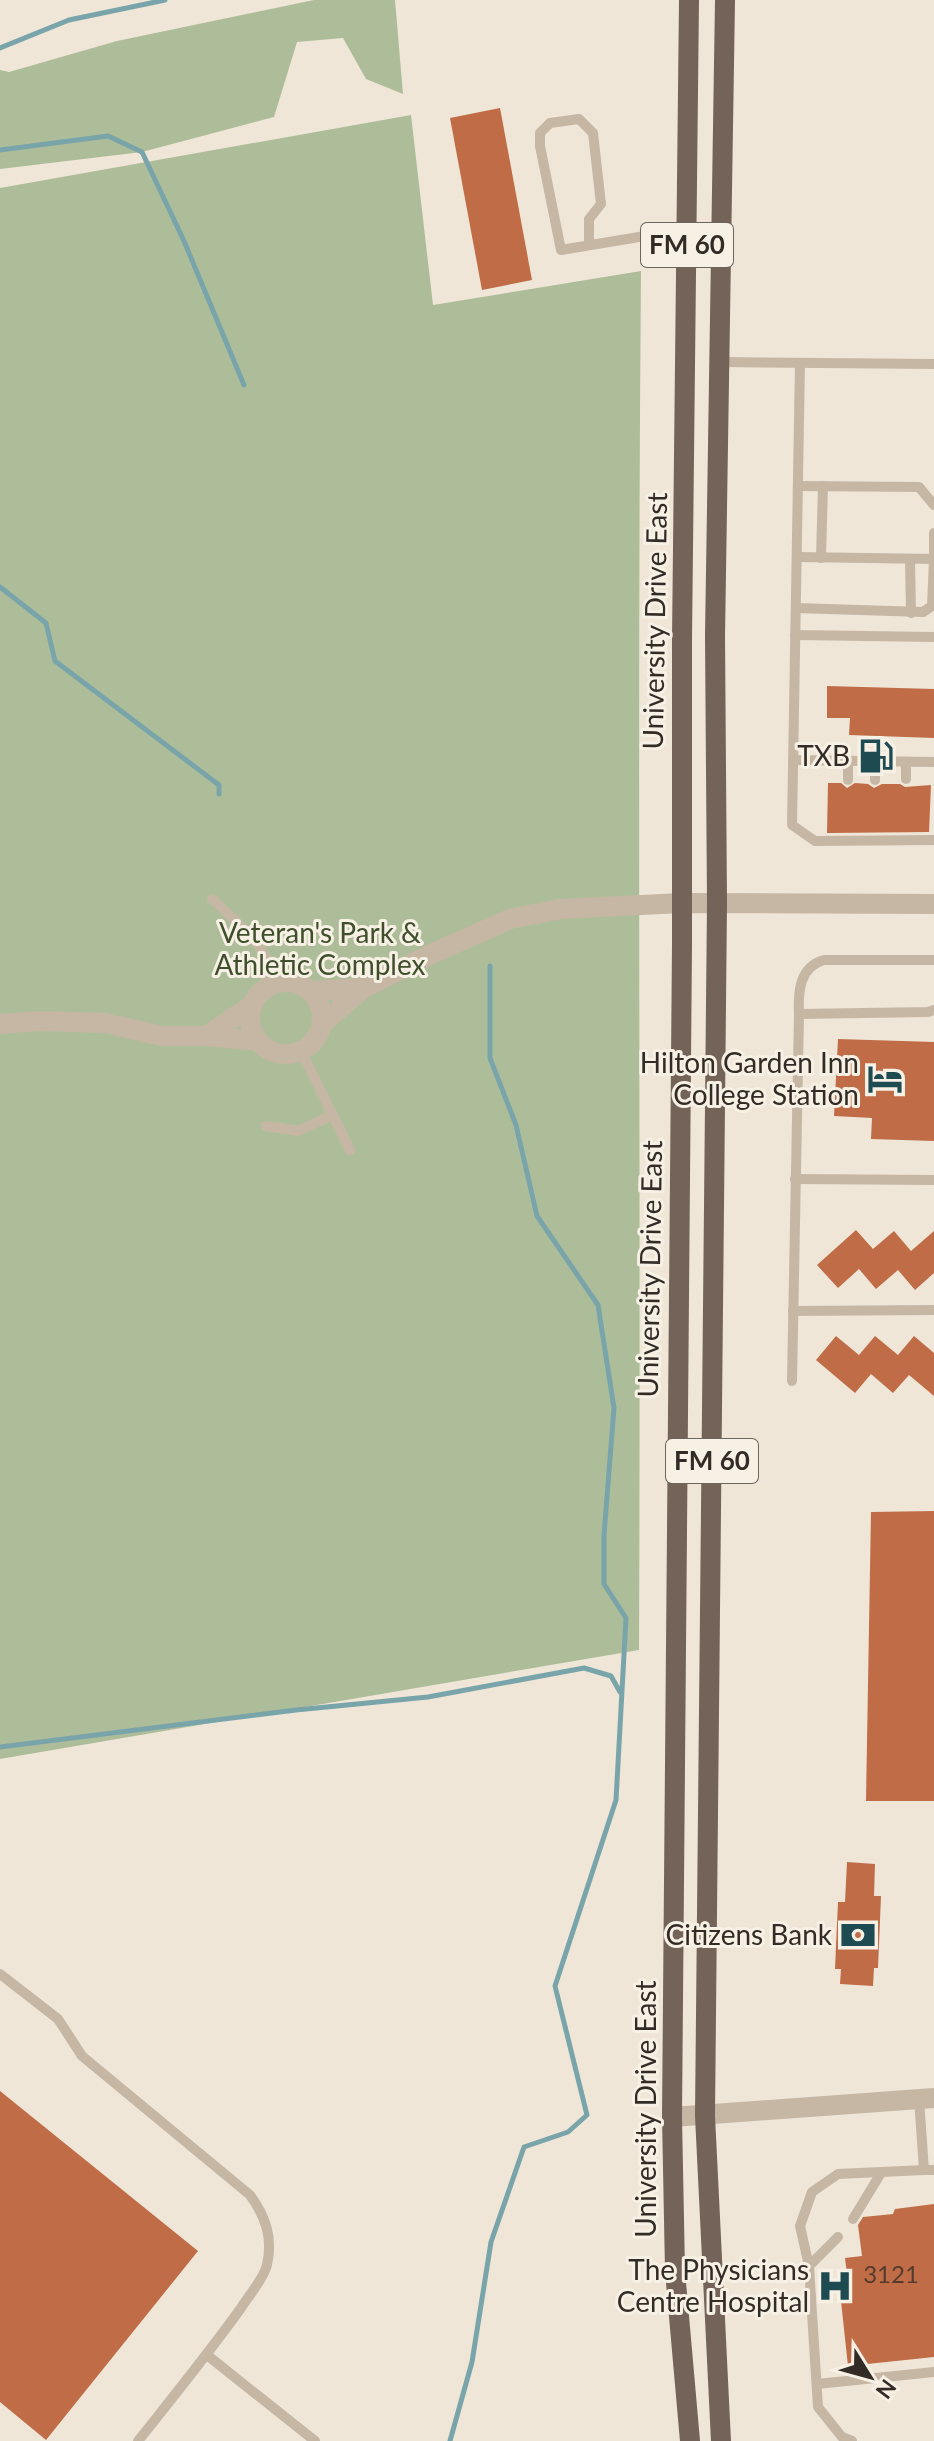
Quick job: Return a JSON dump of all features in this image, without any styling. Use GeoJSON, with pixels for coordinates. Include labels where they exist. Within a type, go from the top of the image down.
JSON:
{"type":"FeatureCollection","features":[{"type":"Feature","properties":{"kind":"main road","name":"University Drive East"},"geometry":{"type":"LineString","coordinates":[[689,2],[672,2117],[675,2271],[690,2441]]}},
{"type":"Feature","properties":{"kind":"main road","name":"University Drive East"},"geometry":{"type":"LineString","coordinates":[[721,2441],[705,2116],[717,903],[715,636],[725,2]]}},
{"type":"Feature","properties":{"kind":"street"},"geometry":{"type":"LineString","coordinates":[[0,1024],[39,1021],[105,1023],[162,1036],[258,1041],[278,1054],[289,1055],[311,1045],[322,1024],[364,988],[510,919],[560,909],[682,903],[934,904]]}},
{"type":"Feature","properties":{"kind":"street"},"geometry":{"type":"LineString","coordinates":[[258,1041],[250,1018],[252,1005],[258,994],[280,982],[291,981],[311,991],[364,988]]}},
{"type":"Feature","properties":{"kind":"street"},"geometry":{"type":"LineString","coordinates":[[311,991],[322,1012],[322,1024]]}},
{"type":"Feature","properties":{"kind":"street"},"geometry":{"type":"LineString","coordinates":[[206,1036],[252,1005]]}},
{"type":"Feature","properties":{"kind":"street"},"geometry":{"type":"LineString","coordinates":[[672,2117],[926,2099]]}},
{"type":"Feature","properties":{"kind":"lane"},"geometry":{"type":"LineString","coordinates":[[589,244],[589,219],[601,204],[593,133],[579,119],[550,123],[540,133],[540,146],[561,250],[688,232]]}},
{"type":"Feature","properties":{"kind":"lane"},"geometry":{"type":"LineString","coordinates":[[720,362],[934,364]]}},
{"type":"Feature","properties":{"kind":"lane"},"geometry":{"type":"LineString","coordinates":[[800,363],[792,825],[815,841],[934,840]]}},
{"type":"Feature","properties":{"kind":"lane"},"geometry":{"type":"LineString","coordinates":[[798,486],[919,487],[934,505]]}},
{"type":"Feature","properties":{"kind":"lane"},"geometry":{"type":"LineString","coordinates":[[821,558],[823,486]]}},
{"type":"Feature","properties":{"kind":"lane"},"geometry":{"type":"LineString","coordinates":[[796,608],[923,612],[932,606],[934,533]]}},
{"type":"Feature","properties":{"kind":"lane"},"geometry":{"type":"LineString","coordinates":[[797,557],[934,559]]}},
{"type":"Feature","properties":{"kind":"lane"},"geometry":{"type":"LineString","coordinates":[[910,559],[911,613]]}},
{"type":"Feature","properties":{"kind":"lane"},"geometry":{"type":"LineString","coordinates":[[795,635],[934,637]]}},
{"type":"Feature","properties":{"kind":"lane"},"geometry":{"type":"LineString","coordinates":[[793,760],[934,762]]}},
{"type":"Feature","properties":{"kind":"lane"},"geometry":{"type":"LineString","coordinates":[[848,761],[848,780]]}},
{"type":"Feature","properties":{"kind":"lane"},"geometry":{"type":"LineString","coordinates":[[875,761],[875,780]]}},
{"type":"Feature","properties":{"kind":"lane"},"geometry":{"type":"LineString","coordinates":[[906,762],[906,779]]}},
{"type":"Feature","properties":{"kind":"lane"},"geometry":{"type":"LineString","coordinates":[[846,826],[846,841]]}},
{"type":"Feature","properties":{"kind":"lane"},"geometry":{"type":"LineString","coordinates":[[904,826],[904,840]]}},
{"type":"Feature","properties":{"kind":"lane"},"geometry":{"type":"LineString","coordinates":[[874,827],[874,840]]}},
{"type":"Feature","properties":{"kind":"lane"},"geometry":{"type":"LineString","coordinates":[[212,899],[250,933],[266,954],[280,982]]}},
{"type":"Feature","properties":{"kind":"lane"},"geometry":{"type":"LineString","coordinates":[[792,1381],[798,993],[801,981],[814,963],[824,960],[934,960]]}},
{"type":"Feature","properties":{"kind":"lane"},"geometry":{"type":"LineString","coordinates":[[799,1014],[934,1010]]}},
{"type":"Feature","properties":{"kind":"lane"},"geometry":{"type":"LineString","coordinates":[[301,1051],[350,1150]]}},
{"type":"Feature","properties":{"kind":"lane"},"geometry":{"type":"LineString","coordinates":[[266,1126],[298,1131],[333,1115]]}},
{"type":"Feature","properties":{"kind":"lane"},"geometry":{"type":"LineString","coordinates":[[795,1179],[934,1180]]}},
{"type":"Feature","properties":{"kind":"lane"},"geometry":{"type":"LineString","coordinates":[[793,1311],[934,1310]]}},
{"type":"Feature","properties":{"kind":"lane"},"geometry":{"type":"LineString","coordinates":[[0,1974],[58,2019],[82,2056],[250,2195],[264,2215],[269,2240],[266,2267],[207,2355],[138,2441]]}},
{"type":"Feature","properties":{"kind":"lane"},"geometry":{"type":"LineString","coordinates":[[852,2441],[842,2437],[818,2407],[809,2266],[800,2226],[812,2192],[838,2174],[929,2170],[926,2099]]}},
{"type":"Feature","properties":{"kind":"lane"},"geometry":{"type":"LineString","coordinates":[[853,2219],[881,2173]]}},
{"type":"Feature","properties":{"kind":"lane"},"geometry":{"type":"LineString","coordinates":[[809,2266],[838,2237]]}},
{"type":"Feature","properties":{"kind":"lane"},"geometry":{"type":"LineString","coordinates":[[207,2355],[315,2441]]}},
{"type":"Feature","properties":{"kind":"lane"},"geometry":{"type":"LineString","coordinates":[[817,2384],[934,2372]]}},
{"type":"Feature","properties":{"kind":"green space"},"geometry":{"type":"Polygon","coordinates":[[[314,0],[395,0],[403,94],[366,79],[343,38],[297,42],[274,117],[142,152],[0,169],[0,70],[9,72],[117,41],[314,0]]]}},
{"type":"Feature","properties":{"kind":"green space","name":"Veteran's Park & Athletic Complex"},"geometry":{"type":"Polygon","coordinates":[[[411,115],[433,305],[641,271],[639,1650],[0,1759],[0,188],[411,115]]]}},
{"type":"Feature","properties":{"kind":"building"},"geometry":{"type":"Polygon","coordinates":[[[500,108],[532,280],[482,290],[450,118],[500,108]]]}},
{"type":"Feature","properties":{"kind":"building"},"geometry":{"type":"Polygon","coordinates":[[[827,686],[934,689],[934,738],[849,735],[850,718],[827,718],[827,686]]]}},
{"type":"Feature","properties":{"kind":"building"},"geometry":{"type":"Polygon","coordinates":[[[828,783],[841,783],[847,788],[855,783],[874,788],[882,784],[905,787],[931,785],[929,832],[827,833],[828,783]]]}},
{"type":"Feature","properties":{"kind":"building","name":"Hilton Garden Inn College Station"},"geometry":{"type":"Polygon","coordinates":[[[838,1039],[934,1042],[934,1141],[871,1139],[872,1118],[834,1116],[838,1039]]]}},
{"type":"Feature","properties":{"kind":"building"},"geometry":{"type":"Polygon","coordinates":[[[856,1230],[873,1249],[894,1231],[911,1251],[934,1231],[934,1273],[915,1290],[898,1270],[876,1289],[859,1269],[838,1288],[817,1265],[856,1230]]]}},
{"type":"Feature","properties":{"kind":"building"},"geometry":{"type":"Polygon","coordinates":[[[836,1336],[859,1355],[875,1336],[898,1355],[914,1336],[934,1353],[934,1396],[909,1375],[893,1393],[871,1374],[855,1393],[816,1360],[836,1336]]]}},
{"type":"Feature","properties":{"kind":"building"},"geometry":{"type":"Polygon","coordinates":[[[934,1511],[934,1801],[866,1801],[871,1512],[934,1511]]]}},
{"type":"Feature","properties":{"kind":"building","name":"Citizens Bank"},"geometry":{"type":"Polygon","coordinates":[[[847,1862],[875,1864],[874,1896],[881,1896],[878,1968],[874,1968],[873,1986],[840,1984],[841,1969],[835,1969],[838,1902],[845,1902],[847,1862]]]}},
{"type":"Feature","properties":{"kind":"building"},"geometry":{"type":"Polygon","coordinates":[[[0,2091],[198,2251],[46,2440],[0,2402],[0,2091]]]}},
{"type":"Feature","properties":{"kind":"building"},"geometry":{"type":"Polygon","coordinates":[[[934,2204],[934,2357],[848,2366],[840,2292],[849,2291],[845,2258],[862,2256],[858,2225],[863,2217],[893,2214],[895,2209],[934,2204]]]}},
{"type":"Feature","properties":{"kind":"waterway"},"geometry":{"type":"LineString","coordinates":[[0,48],[69,20],[165,0]]}},
{"type":"Feature","properties":{"kind":"waterway"},"geometry":{"type":"LineString","coordinates":[[0,150],[108,136],[142,152],[184,241],[244,385]]}},
{"type":"Feature","properties":{"kind":"waterway"},"geometry":{"type":"LineString","coordinates":[[0,587],[46,623],[55,661],[219,785],[219,794]]}},
{"type":"Feature","properties":{"kind":"waterway"},"geometry":{"type":"LineString","coordinates":[[450,2441],[472,2362],[491,2242],[524,2147],[568,2132],[587,2115],[555,1986],[616,1800],[626,1618],[604,1584],[604,1535],[614,1408],[598,1305],[537,1216],[516,1125],[490,1058],[490,966]]}},
{"type":"Feature","properties":{"kind":"waterway"},"geometry":{"type":"LineString","coordinates":[[0,1747],[296,1710],[428,1697],[584,1668],[611,1676],[620,1692]]}},
{"type":"Feature","properties":{"kind":"place","name":"TXB"},"geometry":{"type":"Point","coordinates":[876,756]}},
{"type":"Feature","properties":{"kind":"place","name":"Hilton Garden Inn College Station"},"geometry":{"type":"Point","coordinates":[885,1079]}},
{"type":"Feature","properties":{"kind":"place","name":"Citizens Bank"},"geometry":{"type":"Point","coordinates":[858,1935]}},
{"type":"Feature","properties":{"kind":"place","name":"The Physicians Centre Hospital"},"geometry":{"type":"Point","coordinates":[835,2286]}}]}
